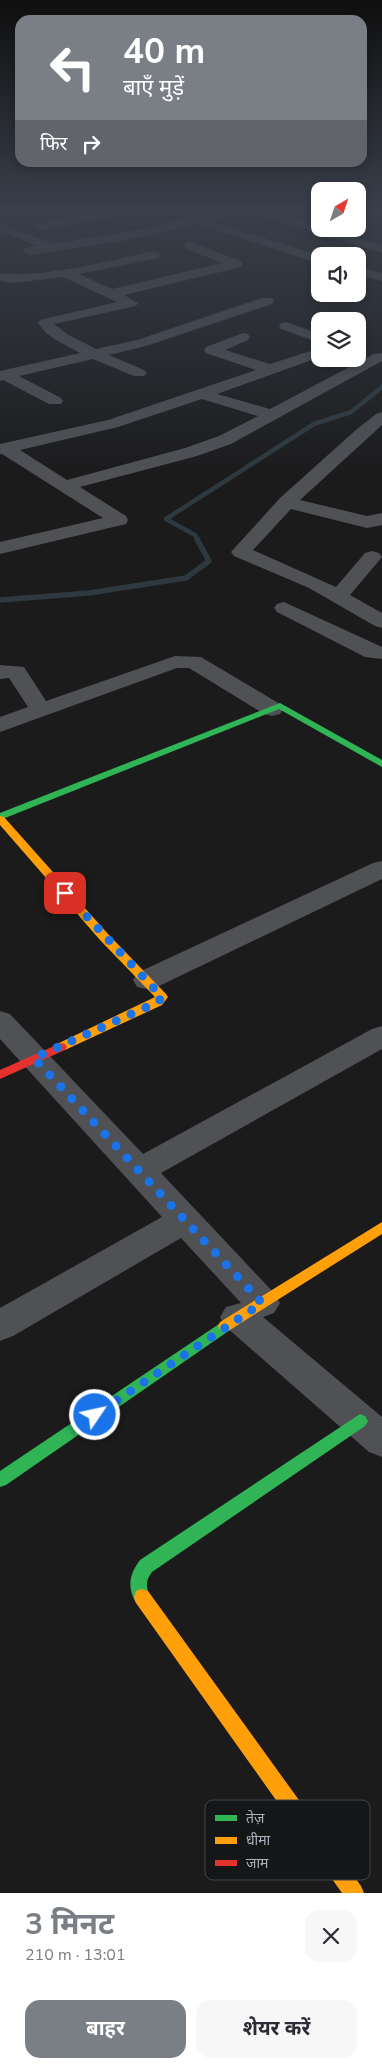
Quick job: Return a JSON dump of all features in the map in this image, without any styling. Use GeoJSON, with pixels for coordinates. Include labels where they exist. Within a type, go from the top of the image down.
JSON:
{"type":"FeatureCollection","features":[{"type":"Feature","properties":{"kind":"street"},"geometry":{"type":"LineString","coordinates":[[124,298],[136,302],[45,323],[49,329],[138,373]]}},
{"type":"Feature","properties":{"kind":"street"},"geometry":{"type":"LineString","coordinates":[[1,375],[140,343],[267,301]]}},
{"type":"Feature","properties":{"kind":"street"},"geometry":{"type":"LineString","coordinates":[[286,326],[311,336]]}},
{"type":"Feature","properties":{"kind":"street"},"geometry":{"type":"LineString","coordinates":[[243,337],[212,350],[269,369]]}},
{"type":"Feature","properties":{"kind":"street"},"geometry":{"type":"LineString","coordinates":[[3,449],[112,424],[311,355]]}},
{"type":"Feature","properties":{"kind":"street"},"geometry":{"type":"LineString","coordinates":[[64,486],[210,446],[237,435],[379,358]]}},
{"type":"Feature","properties":{"kind":"street"},"geometry":{"type":"LineString","coordinates":[[1,375],[55,401]]}},
{"type":"Feature","properties":{"kind":"street"},"geometry":{"type":"LineString","coordinates":[[200,394],[272,415]]}},
{"type":"Feature","properties":{"kind":"street"},"geometry":{"type":"LineString","coordinates":[[382,417],[345,447],[286,502],[241,552],[316,584],[340,596],[382,622]]}},
{"type":"Feature","properties":{"kind":"street"},"geometry":{"type":"LineString","coordinates":[[0,548],[119,520],[3,449]]}},
{"type":"Feature","properties":{"kind":"street"},"geometry":{"type":"LineString","coordinates":[[286,502],[367,522],[382,519]]}},
{"type":"Feature","properties":{"kind":"street"},"geometry":{"type":"LineString","coordinates":[[340,596],[372,557]]}},
{"type":"Feature","properties":{"kind":"street"},"geometry":{"type":"LineString","coordinates":[[284,608],[373,652],[382,653]]}},
{"type":"Feature","properties":{"kind":"street"},"geometry":{"type":"LineString","coordinates":[[0,725],[184,660],[193,662],[272,709]]}},
{"type":"Feature","properties":{"kind":"street"},"geometry":{"type":"LineString","coordinates":[[0,672],[6,670],[16,672],[41,710]]}},
{"type":"Feature","properties":{"kind":"street"},"geometry":{"type":"LineString","coordinates":[[0,1075],[158,1002],[162,997],[104,937],[0,818],[280,706],[382,764]]}},
{"type":"Feature","properties":{"kind":"street"},"geometry":{"type":"LineString","coordinates":[[147,980],[382,869]]}},
{"type":"Feature","properties":{"kind":"street"},"geometry":{"type":"LineString","coordinates":[[0,1021],[184,1220],[250,1310],[371,1430],[146,1566],[138,1576],[138,1591],[287,1800]]}},
{"type":"Feature","properties":{"kind":"street"},"geometry":{"type":"LineString","coordinates":[[139,1171],[382,1036]]}},
{"type":"Feature","properties":{"kind":"street"},"geometry":{"type":"LineString","coordinates":[[0,1326],[184,1220]]}},
{"type":"Feature","properties":{"kind":"street"},"geometry":{"type":"LineString","coordinates":[[0,1480],[250,1310],[382,1227]]}},
{"type":"Feature","properties":{"kind":"street"},"geometry":{"type":"LineString","coordinates":[[345,1880],[354,1893]]}},
{"type":"Feature","properties":{"kind":"waterway"},"geometry":{"type":"LineString","coordinates":[[198,540],[195,535],[166,519],[314,424],[351,412],[382,387]]}},
{"type":"Feature","properties":{"kind":"waterway"},"geometry":{"type":"LineString","coordinates":[[0,600],[89,593],[186,578],[209,561],[197,539]]}},
{"type":"Feature","properties":{"kind":"traffic: fast"},"geometry":{"type":"LineString","coordinates":[[0,817],[280,706],[382,764]]}},
{"type":"Feature","properties":{"kind":"traffic: fast"},"geometry":{"type":"LineString","coordinates":[[0,1480],[225,1326]]}},
{"type":"Feature","properties":{"kind":"traffic: fast"},"geometry":{"type":"LineString","coordinates":[[142,1597],[138,1589],[138,1581],[146,1566],[360,1421]]}},
{"type":"Feature","properties":{"kind":"traffic: slow"},"geometry":{"type":"LineString","coordinates":[[0,819],[104,937],[162,997],[158,1002],[61,1047]]}},
{"type":"Feature","properties":{"kind":"traffic: slow"},"geometry":{"type":"LineString","coordinates":[[225,1326],[382,1227]]}},
{"type":"Feature","properties":{"kind":"traffic: slow"},"geometry":{"type":"LineString","coordinates":[[142,1597],[287,1800]]}},
{"type":"Feature","properties":{"kind":"traffic: slow"},"geometry":{"type":"LineString","coordinates":[[345,1880],[354,1893]]}},
{"type":"Feature","properties":{"kind":"traffic: jam"},"geometry":{"type":"LineString","coordinates":[[0,1075],[61,1047]]}},
{"type":"Feature","properties":{"kind":"route"},"geometry":{"type":"LineString","coordinates":[[65,893],[162,997],[158,1002],[34,1058],[262,1303],[238,1317],[95,1415]]}}]}
